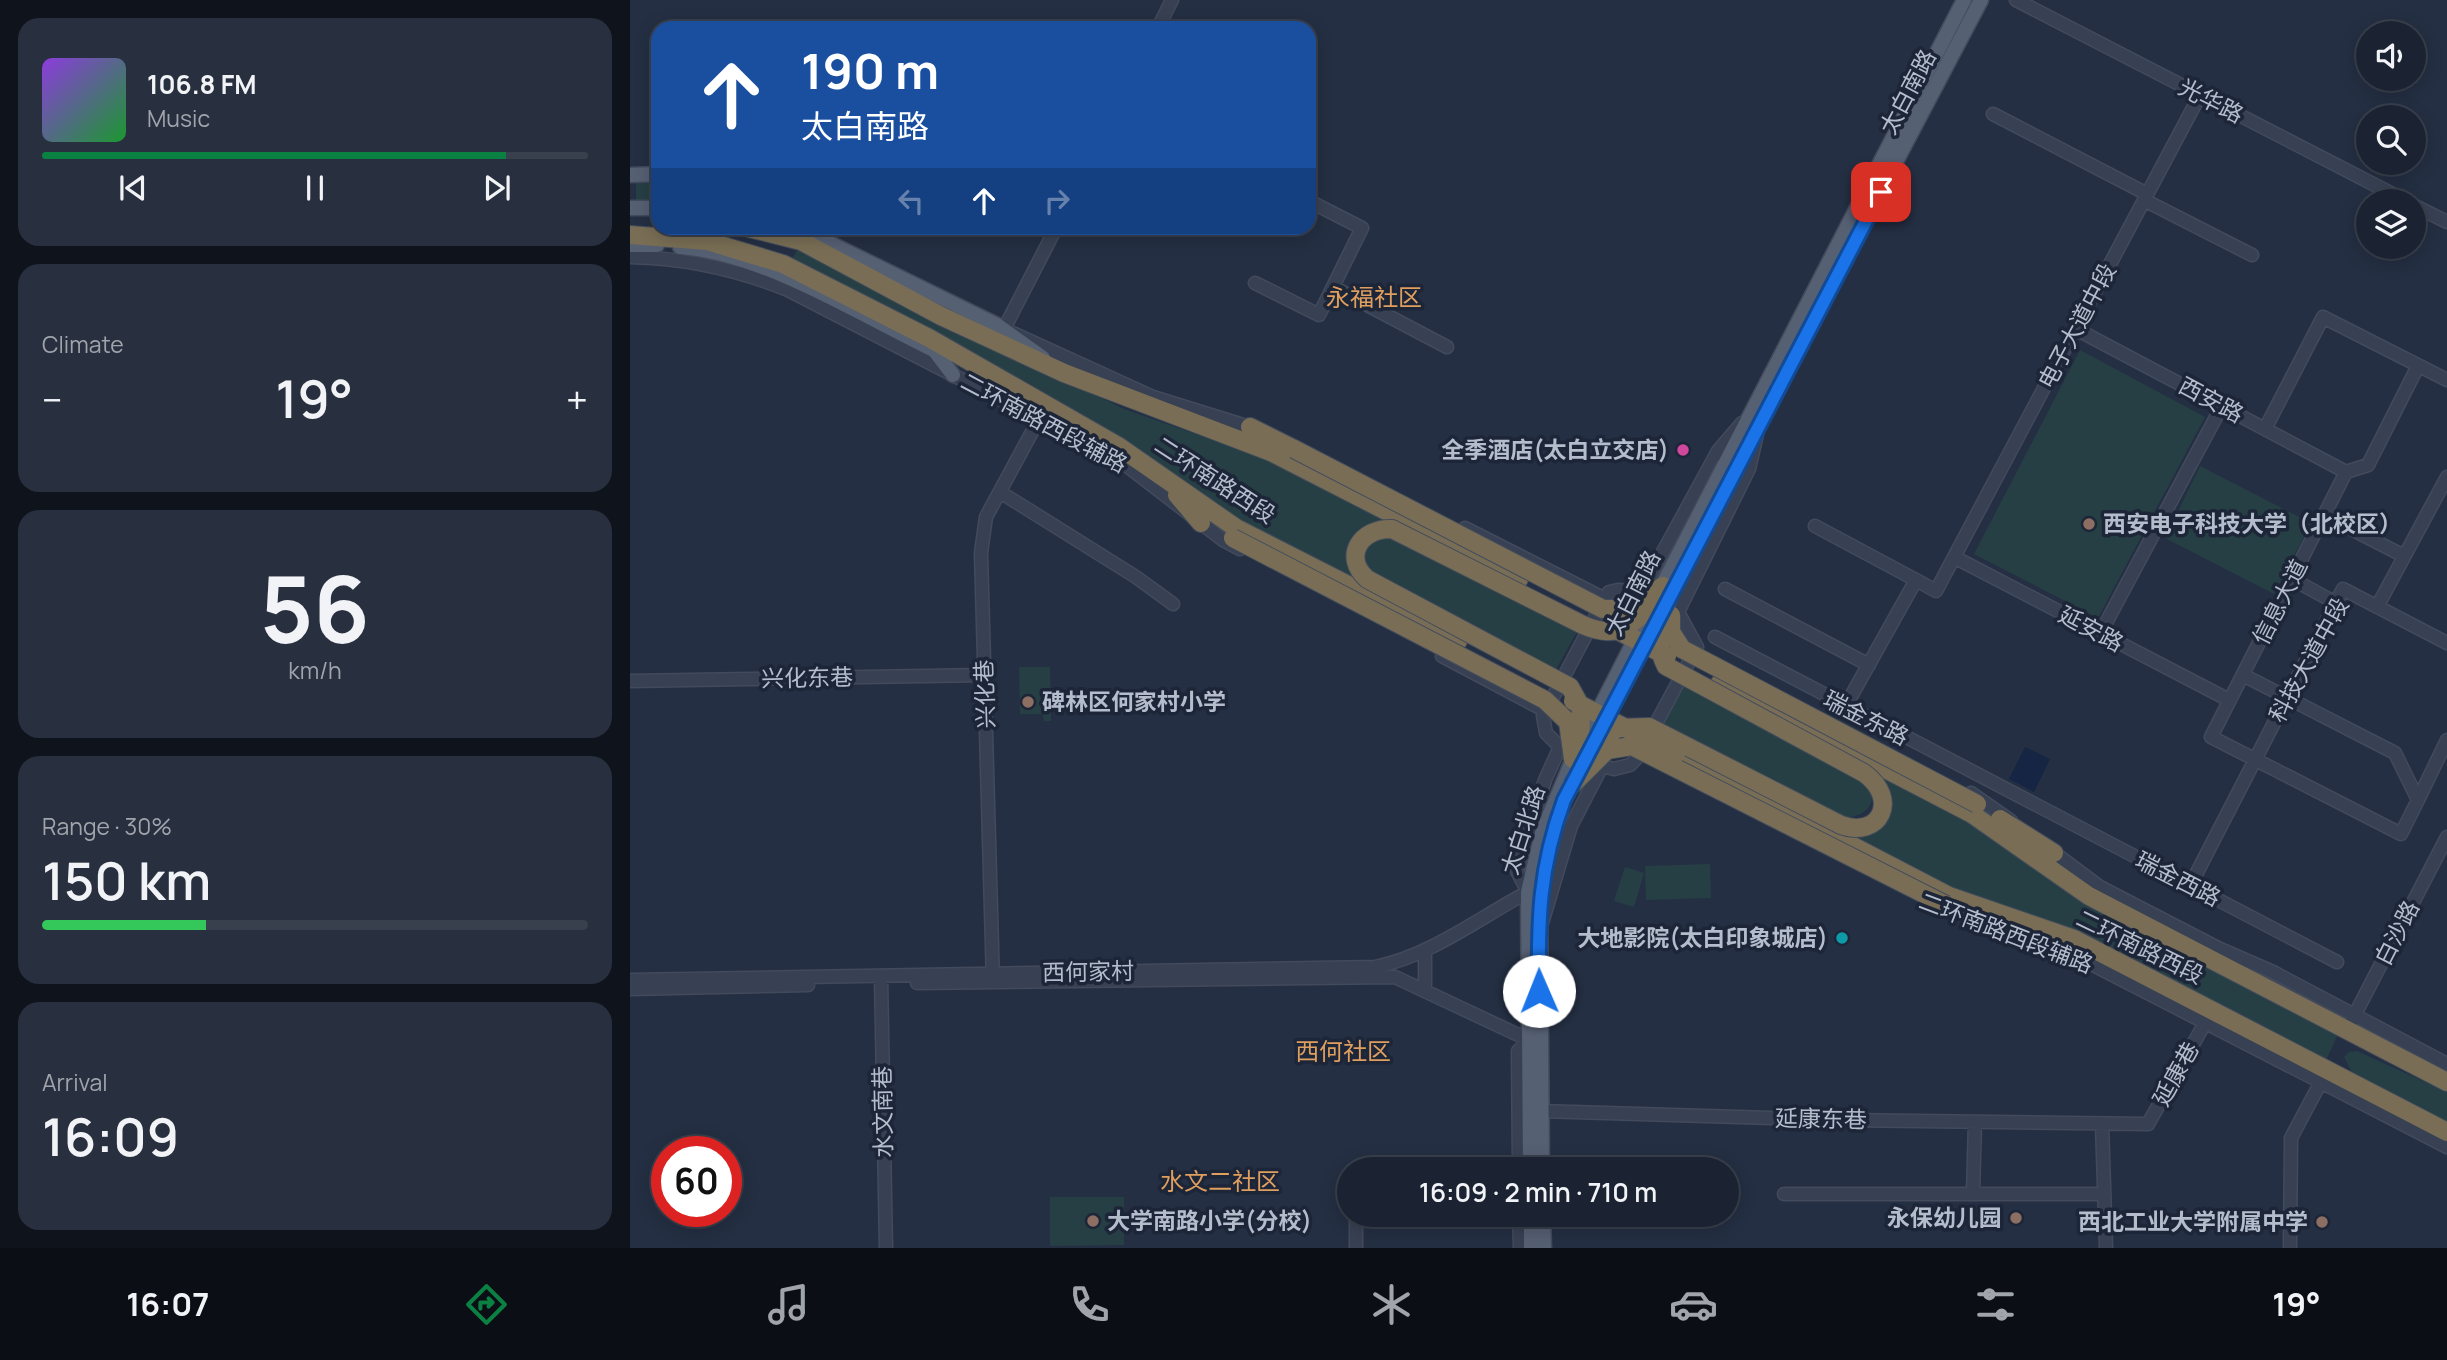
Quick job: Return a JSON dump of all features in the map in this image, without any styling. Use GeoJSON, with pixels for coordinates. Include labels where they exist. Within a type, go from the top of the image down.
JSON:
{"type":"FeatureCollection","features":[{"type":"Feature","properties":{"kind":"highway"},"geometry":{"type":"LineString","coordinates":[[630,223],[651,223]]}},
{"type":"Feature","properties":{"kind":"highway","name":"二环南路西段"},"geometry":{"type":"LineString","coordinates":[[630,235],[696,239],[783,264],[1004,382],[1118,446],[1161,476]]}},
{"type":"Feature","properties":{"kind":"highway"},"geometry":{"type":"LineString","coordinates":[[777,235],[801,241],[941,316],[1064,373],[1134,402],[1271,452],[1842,747],[1975,809]]}},
{"type":"Feature","properties":{"kind":"highway"},"geometry":{"type":"LineString","coordinates":[[1250,427],[1603,609],[1633,610],[1662,598]]}},
{"type":"Feature","properties":{"kind":"highway"},"geometry":{"type":"LineString","coordinates":[[1161,476],[1201,523]]}},
{"type":"Feature","properties":{"kind":"highway"},"geometry":{"type":"LineString","coordinates":[[1161,476],[1234,533],[1545,700],[1568,722],[1577,754]]}},
{"type":"Feature","properties":{"kind":"highway"},"geometry":{"type":"LineString","coordinates":[[1577,754],[1581,707],[1570,687],[1381,588],[1359,572],[1356,556],[1358,545],[1366,534],[1382,528],[1413,538],[1595,631],[1606,633],[1621,629],[1662,598]]}},
{"type":"Feature","properties":{"kind":"highway","name":"二环南路西段"},"geometry":{"type":"LineString","coordinates":[[1234,533],[1403,612],[1806,820]]}},
{"type":"Feature","properties":{"kind":"highway"},"geometry":{"type":"LineString","coordinates":[[1413,538],[1440,538]]}},
{"type":"Feature","properties":{"kind":"highway"},"geometry":{"type":"LineString","coordinates":[[1440,538],[1450,557]]}},
{"type":"Feature","properties":{"kind":"highway"},"geometry":{"type":"LineString","coordinates":[[1381,588],[1403,612],[1435,615]]}},
{"type":"Feature","properties":{"kind":"highway"},"geometry":{"type":"LineString","coordinates":[[1577,754],[1617,728],[1649,727],[1851,829],[1870,825],[1881,813],[1884,804],[1880,785],[1853,767],[1666,666],[1659,654],[1662,598]]}},
{"type":"Feature","properties":{"kind":"highway"},"geometry":{"type":"LineString","coordinates":[[1662,598],[1670,626],[1682,649],[1975,809]]}},
{"type":"Feature","properties":{"kind":"highway"},"geometry":{"type":"LineString","coordinates":[[1571,786],[1607,750],[1632,746],[1948,901]]}},
{"type":"Feature","properties":{"kind":"highway"},"geometry":{"type":"LineString","coordinates":[[1818,748],[1842,747]]}},
{"type":"Feature","properties":{"kind":"highway"},"geometry":{"type":"LineString","coordinates":[[1842,747],[1853,767]]}},
{"type":"Feature","properties":{"kind":"highway"},"geometry":{"type":"LineString","coordinates":[[1784,796],[1806,820],[2007,933]]}},
{"type":"Feature","properties":{"kind":"highway","name":"二环南路西段"},"geometry":{"type":"LineString","coordinates":[[1975,809],[2049,858],[2089,896],[2351,1022],[2447,1082]]}},
{"type":"Feature","properties":{"kind":"highway"},"geometry":{"type":"LineString","coordinates":[[1806,820],[1831,821]]}},
{"type":"Feature","properties":{"kind":"highway","name":"二环南路西段"},"geometry":{"type":"LineString","coordinates":[[1948,901],[2074,939],[2324,1076],[2447,1132]]}},
{"type":"Feature","properties":{"kind":"main road","name":"太白南路"},"geometry":{"type":"LineString","coordinates":[[1753,422],[1964,0]]}},
{"type":"Feature","properties":{"kind":"main road","name":"太白南路"},"geometry":{"type":"LineString","coordinates":[[1577,754],[1981,0]]}},
{"type":"Feature","properties":{"kind":"main road"},"geometry":{"type":"LineString","coordinates":[[630,175],[651,174]]}},
{"type":"Feature","properties":{"kind":"main road"},"geometry":{"type":"LineString","coordinates":[[630,208],[651,208]]}},
{"type":"Feature","properties":{"kind":"main road"},"geometry":{"type":"LineString","coordinates":[[818,235],[1000,327],[1064,373]]}},
{"type":"Feature","properties":{"kind":"main road","name":"二环南路西段"},"geometry":{"type":"LineString","coordinates":[[630,245],[691,247],[743,261],[931,344]]}},
{"type":"Feature","properties":{"kind":"main road"},"geometry":{"type":"LineString","coordinates":[[931,344],[953,374]]}},
{"type":"Feature","properties":{"kind":"main road","name":"太白北路"},"geometry":{"type":"LineString","coordinates":[[1542,1157],[1540,894],[1546,858],[1571,786],[1577,754]]}},
{"type":"Feature","properties":{"kind":"main road","name":"太白北路"},"geometry":{"type":"LineString","coordinates":[[1530,1157],[1528,892],[1542,833],[1577,754]]}},
{"type":"Feature","properties":{"kind":"main road"},"geometry":{"type":"LineString","coordinates":[[1531,1227],[1531,1248]]}},
{"type":"Feature","properties":{"kind":"main road"},"geometry":{"type":"LineString","coordinates":[[1543,1227],[1544,1248]]}},
{"type":"Feature","properties":{"kind":"street"},"geometry":{"type":"LineString","coordinates":[[1154,21],[1164,0]]}},
{"type":"Feature","properties":{"kind":"street"},"geometry":{"type":"LineString","coordinates":[[1162,21],[1172,0]]}},
{"type":"Feature","properties":{"kind":"street","name":"光华路"},"geometry":{"type":"LineString","coordinates":[[2016,0],[2383,189]]}},
{"type":"Feature","properties":{"kind":"street","name":"电子大道中段"},"geometry":{"type":"LineString","coordinates":[[1916,580],[1936,591],[2200,95]]}},
{"type":"Feature","properties":{"kind":"street"},"geometry":{"type":"LineString","coordinates":[[1993,114],[2252,254]]}},
{"type":"Feature","properties":{"kind":"street"},"geometry":{"type":"LineString","coordinates":[[1255,283],[1319,315],[1362,228],[1316,205]]}},
{"type":"Feature","properties":{"kind":"street"},"geometry":{"type":"LineString","coordinates":[[2426,212],[2447,222]]}},
{"type":"Feature","properties":{"kind":"street"},"geometry":{"type":"LineString","coordinates":[[1000,327],[1044,235]]}},
{"type":"Feature","properties":{"kind":"street"},"geometry":{"type":"LineString","coordinates":[[1000,327],[1052,235]]}},
{"type":"Feature","properties":{"kind":"street","name":"二环南路西段辅路"},"geometry":{"type":"LineString","coordinates":[[630,257],[704,263],[752,275],[788,290],[1122,462],[1223,540],[1544,710]]}},
{"type":"Feature","properties":{"kind":"street"},"geometry":{"type":"LineString","coordinates":[[1333,287],[1447,347]]}},
{"type":"Feature","properties":{"kind":"street"},"geometry":{"type":"LineString","coordinates":[[2265,429],[2323,317],[2447,380]]}},
{"type":"Feature","properties":{"kind":"street"},"geometry":{"type":"LineString","coordinates":[[1000,327],[1153,397],[1296,442],[1605,599]]}},
{"type":"Feature","properties":{"kind":"street","name":"西安路"},"geometry":{"type":"LineString","coordinates":[[2076,329],[2346,472]]}},
{"type":"Feature","properties":{"kind":"street"},"geometry":{"type":"LineString","coordinates":[[2346,472],[2368,465],[2418,366]]}},
{"type":"Feature","properties":{"kind":"street"},"geometry":{"type":"LineString","coordinates":[[2100,634],[2222,406]]}},
{"type":"Feature","properties":{"kind":"street","name":"兴化巷"},"geometry":{"type":"LineString","coordinates":[[993,978],[981,553],[986,517],[1039,419]]}},
{"type":"Feature","properties":{"kind":"street"},"geometry":{"type":"LineString","coordinates":[[1662,598],[1718,451],[1753,422]]}},
{"type":"Feature","properties":{"kind":"street"},"geometry":{"type":"LineString","coordinates":[[1662,598],[1749,469],[1753,422]]}},
{"type":"Feature","properties":{"kind":"street","name":"信息大道"},"geometry":{"type":"LineString","coordinates":[[2255,759],[2211,737],[2346,472]]}},
{"type":"Feature","properties":{"kind":"street"},"geometry":{"type":"LineString","coordinates":[[2447,477],[2377,607],[2447,643]]}},
{"type":"Feature","properties":{"kind":"street"},"geometry":{"type":"LineString","coordinates":[[1000,492],[1136,577],[1173,604]]}},
{"type":"Feature","properties":{"kind":"street"},"geometry":{"type":"LineString","coordinates":[[2324,515],[2404,556]]}},
{"type":"Feature","properties":{"kind":"street"},"geometry":{"type":"LineString","coordinates":[[1815,526],[1916,580],[1846,707]]}},
{"type":"Feature","properties":{"kind":"street","name":"延安路"},"geometry":{"type":"LineString","coordinates":[[1954,556],[2229,700]]}},
{"type":"Feature","properties":{"kind":"street"},"geometry":{"type":"LineString","coordinates":[[2292,579],[2336,603]]}},
{"type":"Feature","properties":{"kind":"street"},"geometry":{"type":"LineString","coordinates":[[1725,589],[1869,664]]}},
{"type":"Feature","properties":{"kind":"street","name":"科技大道中段"},"geometry":{"type":"LineString","coordinates":[[2189,886],[2343,589],[2377,607]]}},
{"type":"Feature","properties":{"kind":"street"},"geometry":{"type":"LineString","coordinates":[[1697,647],[1639,757],[1630,765],[1614,769],[1602,766],[1577,754],[1546,733],[1544,710],[1609,592],[1618,590],[1662,598],[1697,647],[1980,797],[2049,858]]}},
{"type":"Feature","properties":{"kind":"street","name":"瑞金东路"},"geometry":{"type":"LineString","coordinates":[[1715,637],[2018,796]]}},
{"type":"Feature","properties":{"kind":"street","name":"兴化东巷"},"geometry":{"type":"LineString","coordinates":[[630,681],[984,675]]}},
{"type":"Feature","properties":{"kind":"street"},"geometry":{"type":"LineString","coordinates":[[2243,675],[2395,753],[2418,800]]}},
{"type":"Feature","properties":{"kind":"street"},"geometry":{"type":"LineString","coordinates":[[2255,759],[2401,834],[2447,740]]}},
{"type":"Feature","properties":{"kind":"street","name":"二环南路西段辅路"},"geometry":{"type":"LineString","coordinates":[[1639,757],[1945,914],[2068,952],[2205,1023],[2324,1076],[2447,1147]]}},
{"type":"Feature","properties":{"kind":"street"},"geometry":{"type":"LineString","coordinates":[[1539,934],[1571,826],[1602,766]]}},
{"type":"Feature","properties":{"kind":"street","name":"瑞金西路"},"geometry":{"type":"LineString","coordinates":[[2018,796],[2337,961]]}},
{"type":"Feature","properties":{"kind":"street","name":"白沙路"},"geometry":{"type":"LineString","coordinates":[[2351,1022],[2447,837]]}},
{"type":"Feature","properties":{"kind":"street","name":"西何家村"},"geometry":{"type":"LineString","coordinates":[[630,980],[881,980],[1375,967],[1395,963],[1425,950],[1528,892]]}},
{"type":"Feature","properties":{"kind":"street"},"geometry":{"type":"LineString","coordinates":[[1424,988],[1425,950]]}},
{"type":"Feature","properties":{"kind":"street","name":"西何家村"},"geometry":{"type":"LineString","coordinates":[[993,978],[1395,977],[1424,988],[1529,1040]]}},
{"type":"Feature","properties":{"kind":"street","name":"西何家村"},"geometry":{"type":"LineString","coordinates":[[630,989],[881,980]]}},
{"type":"Feature","properties":{"kind":"street","name":"水文南巷"},"geometry":{"type":"LineString","coordinates":[[881,980],[886,1248]]}},
{"type":"Feature","properties":{"kind":"street"},"geometry":{"type":"LineString","coordinates":[[2351,1022],[2447,1064]]}},
{"type":"Feature","properties":{"kind":"street","name":"延康巷"},"geometry":{"type":"LineString","coordinates":[[2102,1124],[2148,1124],[2205,1023]]}},
{"type":"Feature","properties":{"kind":"street"},"geometry":{"type":"LineString","coordinates":[[1519,1157],[1518,1051],[1529,1040]]}},
{"type":"Feature","properties":{"kind":"street"},"geometry":{"type":"LineString","coordinates":[[2290,1248],[2291,1138],[2324,1076]]}},
{"type":"Feature","properties":{"kind":"street","name":"延康东巷"},"geometry":{"type":"LineString","coordinates":[[1540,1111],[2102,1124]]}},
{"type":"Feature","properties":{"kind":"street"},"geometry":{"type":"LineString","coordinates":[[1973,1194],[1975,1122]]}},
{"type":"Feature","properties":{"kind":"street"},"geometry":{"type":"LineString","coordinates":[[2102,1124],[2106,1248]]}},
{"type":"Feature","properties":{"kind":"street"},"geometry":{"type":"LineString","coordinates":[[1784,1194],[2104,1194]]}},
{"type":"Feature","properties":{"kind":"street"},"geometry":{"type":"LineString","coordinates":[[1356,1227],[1356,1248]]}},
{"type":"Feature","properties":{"kind":"street"},"geometry":{"type":"LineString","coordinates":[[1519,1227],[1520,1248]]}},
{"type":"Feature","properties":{"kind":"green space"},"geometry":{"type":"Polygon","coordinates":[[[636,181],[651,181],[651,200],[636,200],[636,181]]]}},
{"type":"Feature","properties":{"kind":"green space"},"geometry":{"type":"Polygon","coordinates":[[[798,248],[1124,409],[1270,460],[1391,524],[1367,527],[1358,582],[1245,523],[1136,447],[1066,409],[1016,377],[792,260],[798,248]]]}},
{"type":"Feature","properties":{"kind":"green space"},"geometry":{"type":"Polygon","coordinates":[[[2080,350],[2205,417],[2098,618],[1974,554],[2080,350]]]}},
{"type":"Feature","properties":{"kind":"green space"},"geometry":{"type":"Polygon","coordinates":[[[2200,466],[2311,523],[2274,594],[2165,538],[2200,466]]]}},
{"type":"Feature","properties":{"kind":"green space"},"geometry":{"type":"Polygon","coordinates":[[[1383,533],[1578,630],[1554,673],[1369,575],[1363,566],[1365,543],[1383,533]]]}},
{"type":"Feature","properties":{"kind":"green space"},"geometry":{"type":"Polygon","coordinates":[[[1019,667],[1050,667],[1051,721],[1044,721],[1043,714],[1020,714],[1019,667]]]}},
{"type":"Feature","properties":{"kind":"green space"},"geometry":{"type":"Polygon","coordinates":[[[1682,685],[1862,781],[1872,792],[1871,804],[1860,814],[1844,818],[1663,723],[1682,685]]]}},
{"type":"Feature","properties":{"kind":"green space"},"geometry":{"type":"Polygon","coordinates":[[[1880,775],[1988,833],[2082,902],[2337,1036],[2325,1063],[2067,927],[1951,889],[1851,835],[1865,833],[1885,787],[1880,775]]]}},
{"type":"Feature","properties":{"kind":"green space"},"geometry":{"type":"Polygon","coordinates":[[[1710,864],[1711,898],[1646,900],[1645,866],[1710,864]]]}},
{"type":"Feature","properties":{"kind":"green space"},"geometry":{"type":"Polygon","coordinates":[[[1625,867],[1644,873],[1634,907],[1614,901],[1625,867]]]}},
{"type":"Feature","properties":{"kind":"green space"},"geometry":{"type":"Polygon","coordinates":[[[2357,1051],[2447,1092],[2447,1126],[2352,1072],[2344,1057],[2349,1052],[2357,1051]]]}},
{"type":"Feature","properties":{"kind":"green space","name":"大学南路小学(分校)"},"geometry":{"type":"Polygon","coordinates":[[[1050,1197],[1124,1197],[1124,1245],[1050,1246],[1050,1197]]]}},
{"type":"Feature","properties":{"kind":"water"},"geometry":{"type":"Polygon","coordinates":[[[2025,747],[2050,759],[2034,792],[2009,779],[2025,747]]]}},
{"type":"Feature","properties":{"kind":"place","name":"全季酒店(太白立交店)"},"geometry":{"type":"Point","coordinates":[1683,450]}},
{"type":"Feature","properties":{"kind":"place","name":"西安电子科技大学（北校区）"},"geometry":{"type":"Point","coordinates":[2089,524]}},
{"type":"Feature","properties":{"kind":"place","name":"碑林区何家村小学"},"geometry":{"type":"Point","coordinates":[1028,702]}},
{"type":"Feature","properties":{"kind":"place","name":"大地影院(太白印象城店)"},"geometry":{"type":"Point","coordinates":[1842,938]}},
{"type":"Feature","properties":{"kind":"place","name":"永保幼儿园"},"geometry":{"type":"Point","coordinates":[2016,1218]}},
{"type":"Feature","properties":{"kind":"place","name":"大学南路小学(分校)"},"geometry":{"type":"Point","coordinates":[1093,1221]}},
{"type":"Feature","properties":{"kind":"place","name":"西北工业大学附属中学"},"geometry":{"type":"Point","coordinates":[2322,1222]}},
{"type":"Feature","properties":{"kind":"district","name":"永福社区"},"geometry":{"type":"Point","coordinates":[1374,298]}},
{"type":"Feature","properties":{"kind":"district","name":"西何社区"},"geometry":{"type":"Point","coordinates":[1343,1052]}},
{"type":"Feature","properties":{"kind":"district","name":"水文二社区"},"geometry":{"type":"Point","coordinates":[1220,1182]}},
{"type":"Feature","properties":{"kind":"route"},"geometry":{"type":"LineString","coordinates":[[1539,991],[1540,894],[1546,858],[1564,800],[1732,473],[1760,426],[1881,192]]}}]}
